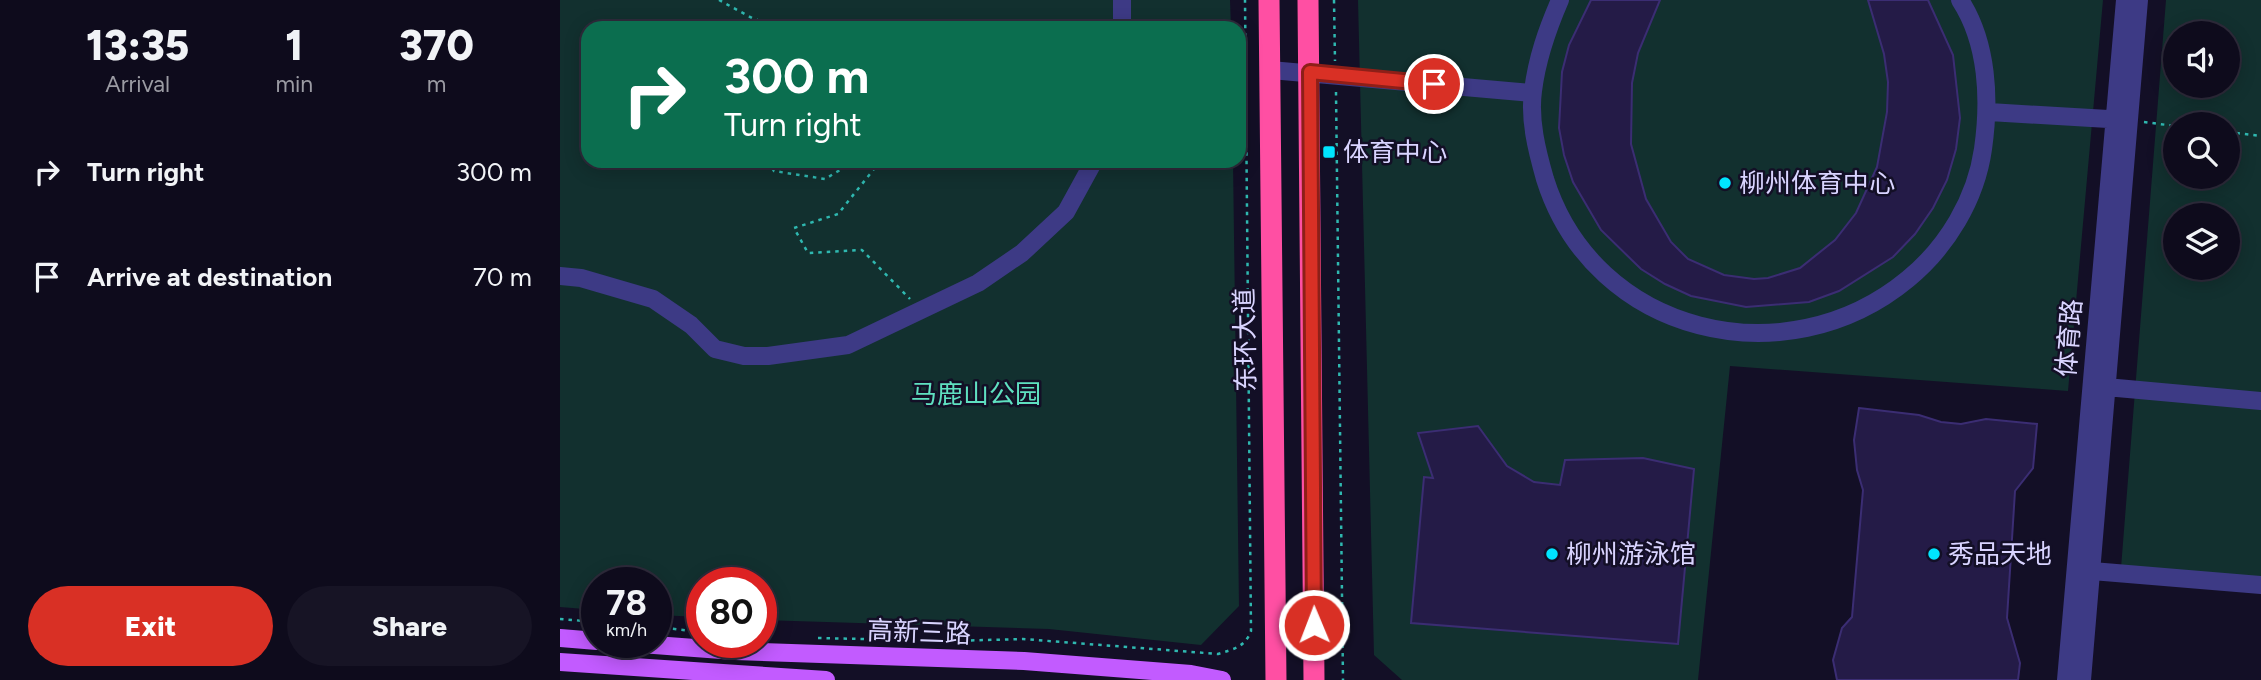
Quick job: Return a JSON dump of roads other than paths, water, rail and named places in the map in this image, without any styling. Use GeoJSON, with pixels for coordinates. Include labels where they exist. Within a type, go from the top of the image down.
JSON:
{"type":"FeatureCollection","features":[{"type":"Feature","properties":{"kind":"highway","name":"东环大道"},"geometry":{"type":"LineString","coordinates":[[1269,0],[1276,680]]}},
{"type":"Feature","properties":{"kind":"highway"},"geometry":{"type":"LineString","coordinates":[[1308,0],[1314,680]]}},
{"type":"Feature","properties":{"kind":"main road"},"geometry":{"type":"LineString","coordinates":[[560,638],[581,640]]}},
{"type":"Feature","properties":{"kind":"main road","name":"高新三路"},"geometry":{"type":"LineString","coordinates":[[672,646],[1024,661],[1191,674],[1222,680]]}},
{"type":"Feature","properties":{"kind":"main road"},"geometry":{"type":"LineString","coordinates":[[560,662],[596,673],[825,680]]}},
{"type":"Feature","properties":{"kind":"street"},"geometry":{"type":"LineString","coordinates":[[1122,0],[1122,21]]}},
{"type":"Feature","properties":{"kind":"street"},"geometry":{"type":"LineString","coordinates":[[1560,0],[1542,40],[1532,93],[1536,148],[1552,201],[1581,249],[1621,288],[1669,316],[1723,332],[1768,334],[1834,323],[1884,299],[1927,263],[1960,218],[1981,167],[1989,112],[1983,58],[1960,0]]}},
{"type":"Feature","properties":{"kind":"street","name":"体育路"},"geometry":{"type":"LineString","coordinates":[[2066,680],[2106,387],[2125,0]]}},
{"type":"Feature","properties":{"kind":"street","name":"体育路"},"geometry":{"type":"LineString","coordinates":[[2082,680],[2083,571],[2121,120],[2139,0]]}},
{"type":"Feature","properties":{"kind":"street"},"geometry":{"type":"LineString","coordinates":[[1270,70],[1532,93]]}},
{"type":"Feature","properties":{"kind":"street"},"geometry":{"type":"LineString","coordinates":[[1989,112],[2121,120]]}},
{"type":"Feature","properties":{"kind":"street"},"geometry":{"type":"LineString","coordinates":[[560,276],[581,278],[653,299],[691,325],[715,349],[744,356],[797,354],[848,345],[978,283],[1022,253],[1066,212],[1090,168]]}},
{"type":"Feature","properties":{"kind":"street"},"geometry":{"type":"LineString","coordinates":[[2106,387],[2261,401]]}},
{"type":"Feature","properties":{"kind":"street"},"geometry":{"type":"LineString","coordinates":[[2083,571],[2261,585]]}},
{"type":"Feature","properties":{"kind":"place","name":"体育中心"},"geometry":{"type":"Point","coordinates":[1329,152]}},
{"type":"Feature","properties":{"kind":"place","name":"柳州体育中心"},"geometry":{"type":"Point","coordinates":[1725,183]}},
{"type":"Feature","properties":{"kind":"place","name":"柳州游泳馆"},"geometry":{"type":"Point","coordinates":[1552,554]}},
{"type":"Feature","properties":{"kind":"place","name":"秀品天地"},"geometry":{"type":"Point","coordinates":[1934,554]}},
{"type":"Feature","properties":{"kind":"park label","name":"马鹿山公园"},"geometry":{"type":"Point","coordinates":[976,394]}}]}
